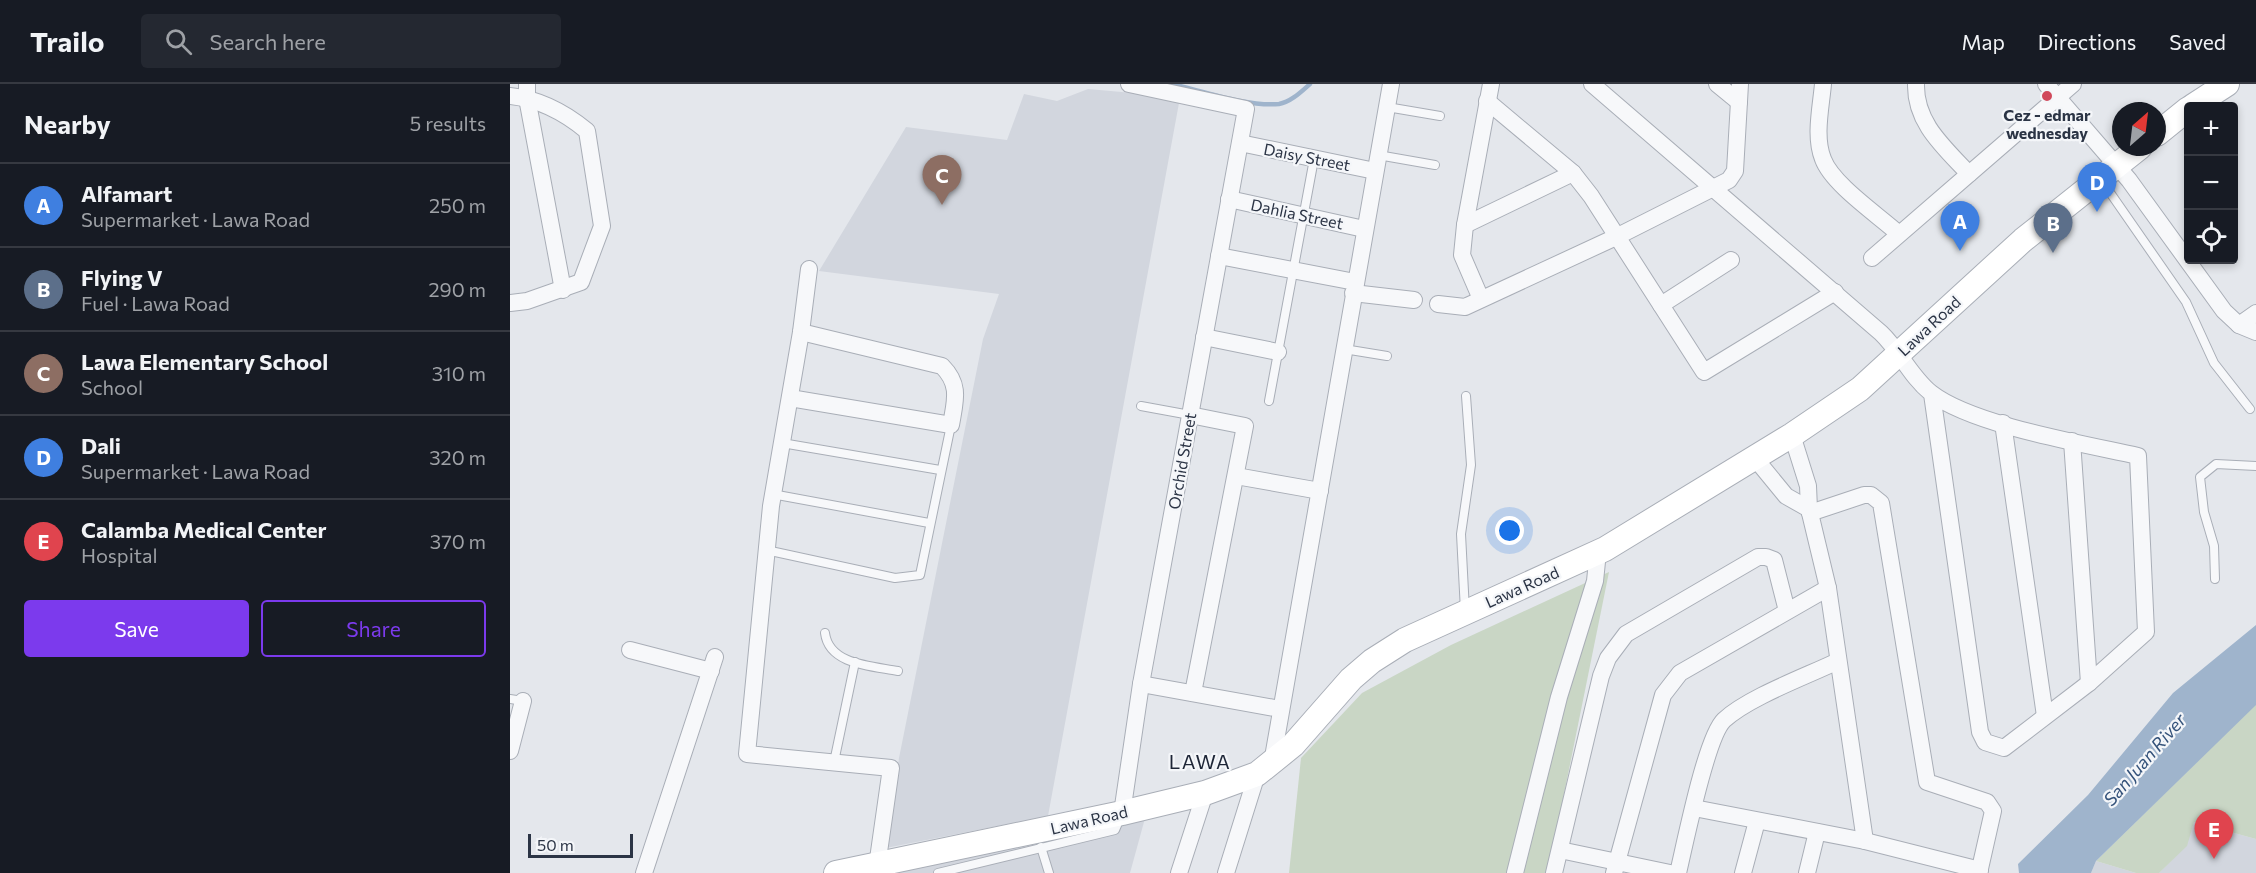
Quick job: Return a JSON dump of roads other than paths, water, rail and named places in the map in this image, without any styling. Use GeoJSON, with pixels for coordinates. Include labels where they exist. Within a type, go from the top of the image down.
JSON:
{"type":"FeatureCollection","features":[{"type":"Feature","properties":{"kind":"main road"},"geometry":{"type":"LineString","coordinates":[[2199,102],[2227,84]]}},
{"type":"Feature","properties":{"kind":"main road"},"geometry":{"type":"LineString","coordinates":[[2166,127],[2184,113]]}},
{"type":"Feature","properties":{"kind":"main road","name":"Lawa Road"},"geometry":{"type":"LineString","coordinates":[[836,873],[877,867],[1205,793],[1264,769],[1293,745],[1331,700],[1372,661],[1404,640],[1598,552],[1792,435],[1860,389],[2023,240],[2128,156]]}},
{"type":"Feature","properties":{"kind":"street","name":"Orchid Street"},"geometry":{"type":"LineString","coordinates":[[1122,813],[1141,684],[1246,109],[1129,84]]}},
{"type":"Feature","properties":{"kind":"street"},"geometry":{"type":"LineString","coordinates":[[1226,873],[1264,769],[1280,709],[1391,84]]}},
{"type":"Feature","properties":{"kind":"street"},"geometry":{"type":"LineString","coordinates":[[1481,299],[1462,255],[1465,225],[1491,84]]}},
{"type":"Feature","properties":{"kind":"street"},"geometry":{"type":"LineString","coordinates":[[1592,84],[1892,343],[1908,371],[1932,394],[1960,410],[2003,423],[2138,456],[2146,632],[2089,683],[2004,748],[1985,742],[1980,732],[1932,394]]}},
{"type":"Feature","properties":{"kind":"street"},"geometry":{"type":"LineString","coordinates":[[1717,84],[1739,102]]}},
{"type":"Feature","properties":{"kind":"street"},"geometry":{"type":"LineString","coordinates":[[1438,304],[1465,307],[1616,237],[1729,180],[1735,171],[1740,84]]}},
{"type":"Feature","properties":{"kind":"street"},"geometry":{"type":"LineString","coordinates":[[1823,84],[1819,138],[1822,158],[1831,173],[1899,234]]}},
{"type":"Feature","properties":{"kind":"street"},"geometry":{"type":"LineString","coordinates":[[1916,84],[1916,100],[1926,128],[1969,174]]}},
{"type":"Feature","properties":{"kind":"street"},"geometry":{"type":"LineString","coordinates":[[2046,84],[2058,97],[2108,172],[2180,248],[2224,311],[2239,325],[2256,332]]}},
{"type":"Feature","properties":{"kind":"street"},"geometry":{"type":"LineString","coordinates":[[1872,258],[2073,84]]}},
{"type":"Feature","properties":{"kind":"street"},"geometry":{"type":"LineString","coordinates":[[521,93],[563,290]]}},
{"type":"Feature","properties":{"kind":"street"},"geometry":{"type":"LineString","coordinates":[[510,303],[527,301],[581,282],[602,226],[587,131],[563,112],[521,93]]}},
{"type":"Feature","properties":{"kind":"street"},"geometry":{"type":"LineString","coordinates":[[1487,101],[1573,173],[1704,372],[1835,292]]}},
{"type":"Feature","properties":{"kind":"street","name":"Daisy Street"},"geometry":{"type":"LineString","coordinates":[[1240,144],[1314,159],[1376,163]]}},
{"type":"Feature","properties":{"kind":"street"},"geometry":{"type":"LineString","coordinates":[[1465,225],[1573,173]]}},
{"type":"Feature","properties":{"kind":"street","name":"Dahlia Street"},"geometry":{"type":"LineString","coordinates":[[1229,199],[1364,229]]}},
{"type":"Feature","properties":{"kind":"street"},"geometry":{"type":"LineString","coordinates":[[1219,256],[1292,270],[1354,288],[1414,300]]}},
{"type":"Feature","properties":{"kind":"street"},"geometry":{"type":"LineString","coordinates":[[1661,304],[1731,260]]}},
{"type":"Feature","properties":{"kind":"street"},"geometry":{"type":"LineString","coordinates":[[809,269],[801,332],[772,494],[747,754],[891,768],[877,867]]}},
{"type":"Feature","properties":{"kind":"street"},"geometry":{"type":"LineString","coordinates":[[2239,325],[2256,313]]}},
{"type":"Feature","properties":{"kind":"street"},"geometry":{"type":"LineString","coordinates":[[790,398],[951,425],[955,397],[953,377],[942,366],[801,332]]}},
{"type":"Feature","properties":{"kind":"street"},"geometry":{"type":"LineString","coordinates":[[1204,337],[1278,352]]}},
{"type":"Feature","properties":{"kind":"street"},"geometry":{"type":"LineString","coordinates":[[1190,415],[1245,426],[1193,693]]}},
{"type":"Feature","properties":{"kind":"street"},"geometry":{"type":"LineString","coordinates":[[2003,423],[2045,716]]}},
{"type":"Feature","properties":{"kind":"street"},"geometry":{"type":"LineString","coordinates":[[1792,435],[1808,486],[1809,511],[1828,588],[1865,841]]}},
{"type":"Feature","properties":{"kind":"street"},"geometry":{"type":"LineString","coordinates":[[2072,441],[2089,683]]}},
{"type":"Feature","properties":{"kind":"street"},"geometry":{"type":"LineString","coordinates":[[1694,808],[1865,841],[1979,872],[1993,811],[1987,802],[1927,782],[1881,502],[1871,495],[1864,495],[1809,511],[1786,496],[1754,457]]}},
{"type":"Feature","properties":{"kind":"street"},"geometry":{"type":"LineString","coordinates":[[1236,476],[1320,492]]}},
{"type":"Feature","properties":{"kind":"street"},"geometry":{"type":"LineString","coordinates":[[1515,873],[1559,697],[1595,582],[1598,552]]}},
{"type":"Feature","properties":{"kind":"street"},"geometry":{"type":"LineString","coordinates":[[1554,873],[1601,676],[1608,658],[1626,634],[1758,558],[1766,557],[1774,560],[1787,612]]}},
{"type":"Feature","properties":{"kind":"street"},"geometry":{"type":"LineString","coordinates":[[1616,867],[1663,694],[1680,673],[1828,588]]}},
{"type":"Feature","properties":{"kind":"street"},"geometry":{"type":"LineString","coordinates":[[630,650],[713,664],[644,873]]}},
{"type":"Feature","properties":{"kind":"street"},"geometry":{"type":"LineString","coordinates":[[1678,873],[1709,750],[1723,721],[1752,702],[1838,661]]}},
{"type":"Feature","properties":{"kind":"street"},"geometry":{"type":"LineString","coordinates":[[1141,684],[1280,709]]}},
{"type":"Feature","properties":{"kind":"street"},"geometry":{"type":"LineString","coordinates":[[510,751],[517,700]]}},
{"type":"Feature","properties":{"kind":"street"},"geometry":{"type":"LineString","coordinates":[[1179,873],[1205,793]]}},
{"type":"Feature","properties":{"kind":"street"},"geometry":{"type":"LineString","coordinates":[[1743,873],[1757,821]]}},
{"type":"Feature","properties":{"kind":"street"},"geometry":{"type":"LineString","coordinates":[[1807,873],[1817,832]]}},
{"type":"Feature","properties":{"kind":"street"},"geometry":{"type":"LineString","coordinates":[[1560,850],[1616,867],[1670,873]]}},
{"type":"Feature","properties":{"kind":"lane"},"geometry":{"type":"LineString","coordinates":[[1387,107],[1440,116]]}},
{"type":"Feature","properties":{"kind":"lane"},"geometry":{"type":"LineString","coordinates":[[1269,401],[1314,159]]}},
{"type":"Feature","properties":{"kind":"lane"},"geometry":{"type":"LineString","coordinates":[[1376,163],[1435,165]]}},
{"type":"Feature","properties":{"kind":"lane"},"geometry":{"type":"LineString","coordinates":[[2108,172],[2186,302],[2214,363],[2250,409]]}},
{"type":"Feature","properties":{"kind":"lane"},"geometry":{"type":"LineString","coordinates":[[1344,350],[1387,356]]}},
{"type":"Feature","properties":{"kind":"lane"},"geometry":{"type":"LineString","coordinates":[[1466,396],[1471,465],[1461,534],[1466,613]]}},
{"type":"Feature","properties":{"kind":"lane"},"geometry":{"type":"LineString","coordinates":[[1141,406],[1190,415]]}},
{"type":"Feature","properties":{"kind":"lane"},"geometry":{"type":"LineString","coordinates":[[766,550],[895,578],[920,575],[951,425]]}},
{"type":"Feature","properties":{"kind":"lane"},"geometry":{"type":"LineString","coordinates":[[782,443],[940,470]]}},
{"type":"Feature","properties":{"kind":"lane"},"geometry":{"type":"LineString","coordinates":[[2215,579],[2214,546],[2204,512],[2200,477],[2216,464],[2256,466]]}},
{"type":"Feature","properties":{"kind":"lane"},"geometry":{"type":"LineString","coordinates":[[772,494],[929,523]]}},
{"type":"Feature","properties":{"kind":"lane"},"geometry":{"type":"LineString","coordinates":[[825,633],[826,644],[836,654],[855,663],[898,671]]}},
{"type":"Feature","properties":{"kind":"lane"},"geometry":{"type":"LineString","coordinates":[[834,762],[855,663]]}},
{"type":"Feature","properties":{"kind":"lane"},"geometry":{"type":"LineString","coordinates":[[938,873],[1115,830],[1122,813]]}},
{"type":"Feature","properties":{"kind":"lane"},"geometry":{"type":"LineString","coordinates":[[1041,847],[1049,873]]}},
{"type":"Feature","properties":{"kind":"water","name":"San Juan River"},"geometry":{"type":"Polygon","coordinates":[[[2256,625],[2256,705],[2096,861],[2091,873],[2019,873],[2018,864],[2088,795],[2173,693],[2256,625]]]}},
{"type":"Feature","properties":{"kind":"waterway"},"geometry":{"type":"LineString","coordinates":[[1172,84],[1239,101],[1267,104],[1288,101],[1310,84]]}},
{"type":"Feature","properties":{"kind":"place","name":"Cez - edmar wednesday"},"geometry":{"type":"Point","coordinates":[2047,96]}},
{"type":"Feature","properties":{"kind":"place","name":"Lawa Elementary School"},"geometry":{"type":"Point","coordinates":[942,205]}},
{"type":"Feature","properties":{"kind":"place","name":"Dali"},"geometry":{"type":"Point","coordinates":[2097,212]}},
{"type":"Feature","properties":{"kind":"place","name":"Alfamart"},"geometry":{"type":"Point","coordinates":[1960,251]}},
{"type":"Feature","properties":{"kind":"place","name":"Flying V"},"geometry":{"type":"Point","coordinates":[2053,253]}},
{"type":"Feature","properties":{"kind":"place","name":"Calamba Medical Center"},"geometry":{"type":"Point","coordinates":[2214,859]}},
{"type":"Feature","properties":{"kind":"district","name":"LAWA"},"geometry":{"type":"Point","coordinates":[1200,762]}}]}
